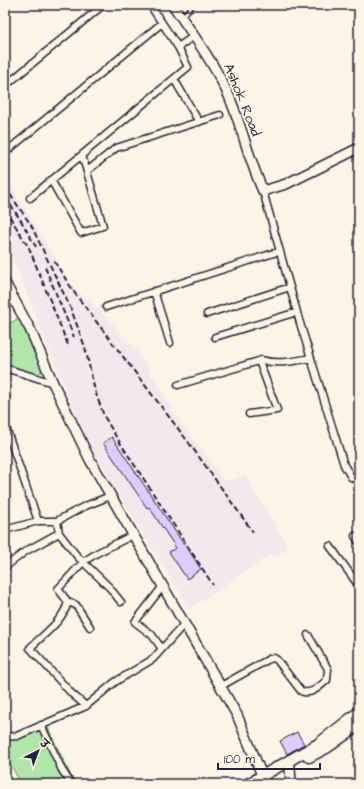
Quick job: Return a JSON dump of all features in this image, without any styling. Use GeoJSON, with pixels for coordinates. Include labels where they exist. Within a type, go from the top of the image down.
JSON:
{"type":"FeatureCollection","features":[{"type":"Feature","properties":{"kind":"main road"},"geometry":{"type":"LineString","coordinates":[[346,728],[359,712]]}},
{"type":"Feature","properties":{"kind":"main road"},"geometry":{"type":"LineString","coordinates":[[248,784],[261,780],[346,728],[359,725]]}},
{"type":"Feature","properties":{"kind":"street"},"geometry":{"type":"LineString","coordinates":[[5,86],[103,5]]}},
{"type":"Feature","properties":{"kind":"street"},"geometry":{"type":"LineString","coordinates":[[30,198],[188,67],[178,47],[150,5]]}},
{"type":"Feature","properties":{"kind":"street","name":"Ashok Road"},"geometry":{"type":"LineString","coordinates":[[173,5],[211,61],[229,97],[257,178],[263,191]]}},
{"type":"Feature","properties":{"kind":"street"},"geometry":{"type":"LineString","coordinates":[[7,151],[162,23]]}},
{"type":"Feature","properties":{"kind":"street"},"geometry":{"type":"LineString","coordinates":[[178,47],[194,36]]}},
{"type":"Feature","properties":{"kind":"street"},"geometry":{"type":"LineString","coordinates":[[174,79],[198,122]]}},
{"type":"Feature","properties":{"kind":"street"},"geometry":{"type":"LineString","coordinates":[[87,171],[116,148],[220,115]]}},
{"type":"Feature","properties":{"kind":"street"},"geometry":{"type":"LineString","coordinates":[[359,148],[286,184],[263,191],[310,358],[344,465],[351,477],[359,481]]}},
{"type":"Feature","properties":{"kind":"street"},"geometry":{"type":"LineString","coordinates":[[51,180],[81,233],[103,226],[82,154]]}},
{"type":"Feature","properties":{"kind":"street"},"geometry":{"type":"LineString","coordinates":[[106,307],[280,251]]}},
{"type":"Feature","properties":{"kind":"street"},"geometry":{"type":"LineString","coordinates":[[5,283],[30,329],[53,383],[89,458],[237,715],[261,780]]}},
{"type":"Feature","properties":{"kind":"street"},"geometry":{"type":"LineString","coordinates":[[206,314],[290,287]]}},
{"type":"Feature","properties":{"kind":"street"},"geometry":{"type":"LineString","coordinates":[[154,291],[170,343]]}},
{"type":"Feature","properties":{"kind":"street"},"geometry":{"type":"LineString","coordinates":[[215,337],[297,312]]}},
{"type":"Feature","properties":{"kind":"street"},"geometry":{"type":"LineString","coordinates":[[178,385],[262,360],[271,363],[310,358]]}},
{"type":"Feature","properties":{"kind":"street"},"geometry":{"type":"LineString","coordinates":[[249,414],[277,410],[259,361]]}},
{"type":"Feature","properties":{"kind":"street"},"geometry":{"type":"LineString","coordinates":[[5,368],[53,383]]}},
{"type":"Feature","properties":{"kind":"street"},"geometry":{"type":"LineString","coordinates":[[5,425],[38,521]]}},
{"type":"Feature","properties":{"kind":"street"},"geometry":{"type":"LineString","coordinates":[[5,530],[38,521],[57,520],[110,496]]}},
{"type":"Feature","properties":{"kind":"street"},"geometry":{"type":"LineString","coordinates":[[57,520],[59,532],[83,562],[121,602]]}},
{"type":"Feature","properties":{"kind":"street"},"geometry":{"type":"LineString","coordinates":[[5,567],[26,551],[59,532]]}},
{"type":"Feature","properties":{"kind":"street"},"geometry":{"type":"LineString","coordinates":[[90,627],[76,605],[68,602],[58,589],[83,562],[97,553],[133,535]]}},
{"type":"Feature","properties":{"kind":"street"},"geometry":{"type":"LineString","coordinates":[[355,536],[359,542]]}},
{"type":"Feature","properties":{"kind":"street"},"geometry":{"type":"LineString","coordinates":[[330,546],[359,586]]}},
{"type":"Feature","properties":{"kind":"street"},"geometry":{"type":"LineString","coordinates":[[162,649],[152,636],[135,622],[164,586]]}},
{"type":"Feature","properties":{"kind":"street"},"geometry":{"type":"LineString","coordinates":[[68,602],[66,609],[54,625],[30,648],[72,694],[86,706]]}},
{"type":"Feature","properties":{"kind":"street"},"geometry":{"type":"LineString","coordinates":[[5,737],[17,736],[86,706],[115,682],[153,658],[185,623]]}},
{"type":"Feature","properties":{"kind":"street"},"geometry":{"type":"LineString","coordinates":[[221,686],[269,659],[274,658],[304,693],[319,687],[327,680],[328,670],[308,635]]}},
{"type":"Feature","properties":{"kind":"street"},"geometry":{"type":"LineString","coordinates":[[41,725],[62,770],[71,784]]}},
{"type":"Feature","properties":{"kind":"street"},"geometry":{"type":"LineString","coordinates":[[289,764],[291,784]]}},
{"type":"Feature","properties":{"kind":"lane"},"geometry":{"type":"LineString","coordinates":[[181,17],[193,5]]}},
{"type":"Feature","properties":{"kind":"shaded area"},"geometry":{"type":"Polygon","coordinates":[[[359,45],[359,64],[351,49],[359,45]]]}},
{"type":"Feature","properties":{"kind":"shaded area"},"geometry":{"type":"Polygon","coordinates":[[[5,177],[73,287],[100,310],[140,354],[177,417],[225,481],[245,475],[289,548],[274,557],[271,554],[190,609],[86,441],[5,236],[5,177]]]}},
{"type":"Feature","properties":{"kind":"green space"},"geometry":{"type":"Polygon","coordinates":[[[19,318],[42,370],[38,375],[5,365],[5,326],[19,318]]]}},
{"type":"Feature","properties":{"kind":"green space"},"geometry":{"type":"Polygon","coordinates":[[[48,728],[75,784],[21,784],[5,754],[5,742],[48,728]]]}},
{"type":"Feature","properties":{"kind":"building"},"geometry":{"type":"Polygon","coordinates":[[[112,437],[201,569],[187,579],[169,552],[176,548],[149,507],[147,508],[103,443],[112,437]]]}},
{"type":"Feature","properties":{"kind":"building"},"geometry":{"type":"Polygon","coordinates":[[[297,732],[304,744],[287,754],[280,741],[297,732]]]}},
{"type":"Feature","properties":{"kind":"railway"},"geometry":{"type":"LineString","coordinates":[[5,187],[31,225],[71,309],[85,347],[95,391],[104,416],[213,585]]}},
{"type":"Feature","properties":{"kind":"railway"},"geometry":{"type":"LineString","coordinates":[[5,197],[36,247]]}},
{"type":"Feature","properties":{"kind":"railway"},"geometry":{"type":"LineString","coordinates":[[5,209],[29,248],[68,345]]}},
{"type":"Feature","properties":{"kind":"railway"},"geometry":{"type":"LineString","coordinates":[[54,261],[76,295],[189,443],[253,532]]}},
{"type":"Feature","properties":{"kind":"railway"},"geometry":{"type":"LineString","coordinates":[[45,267],[74,337]]}}]}
